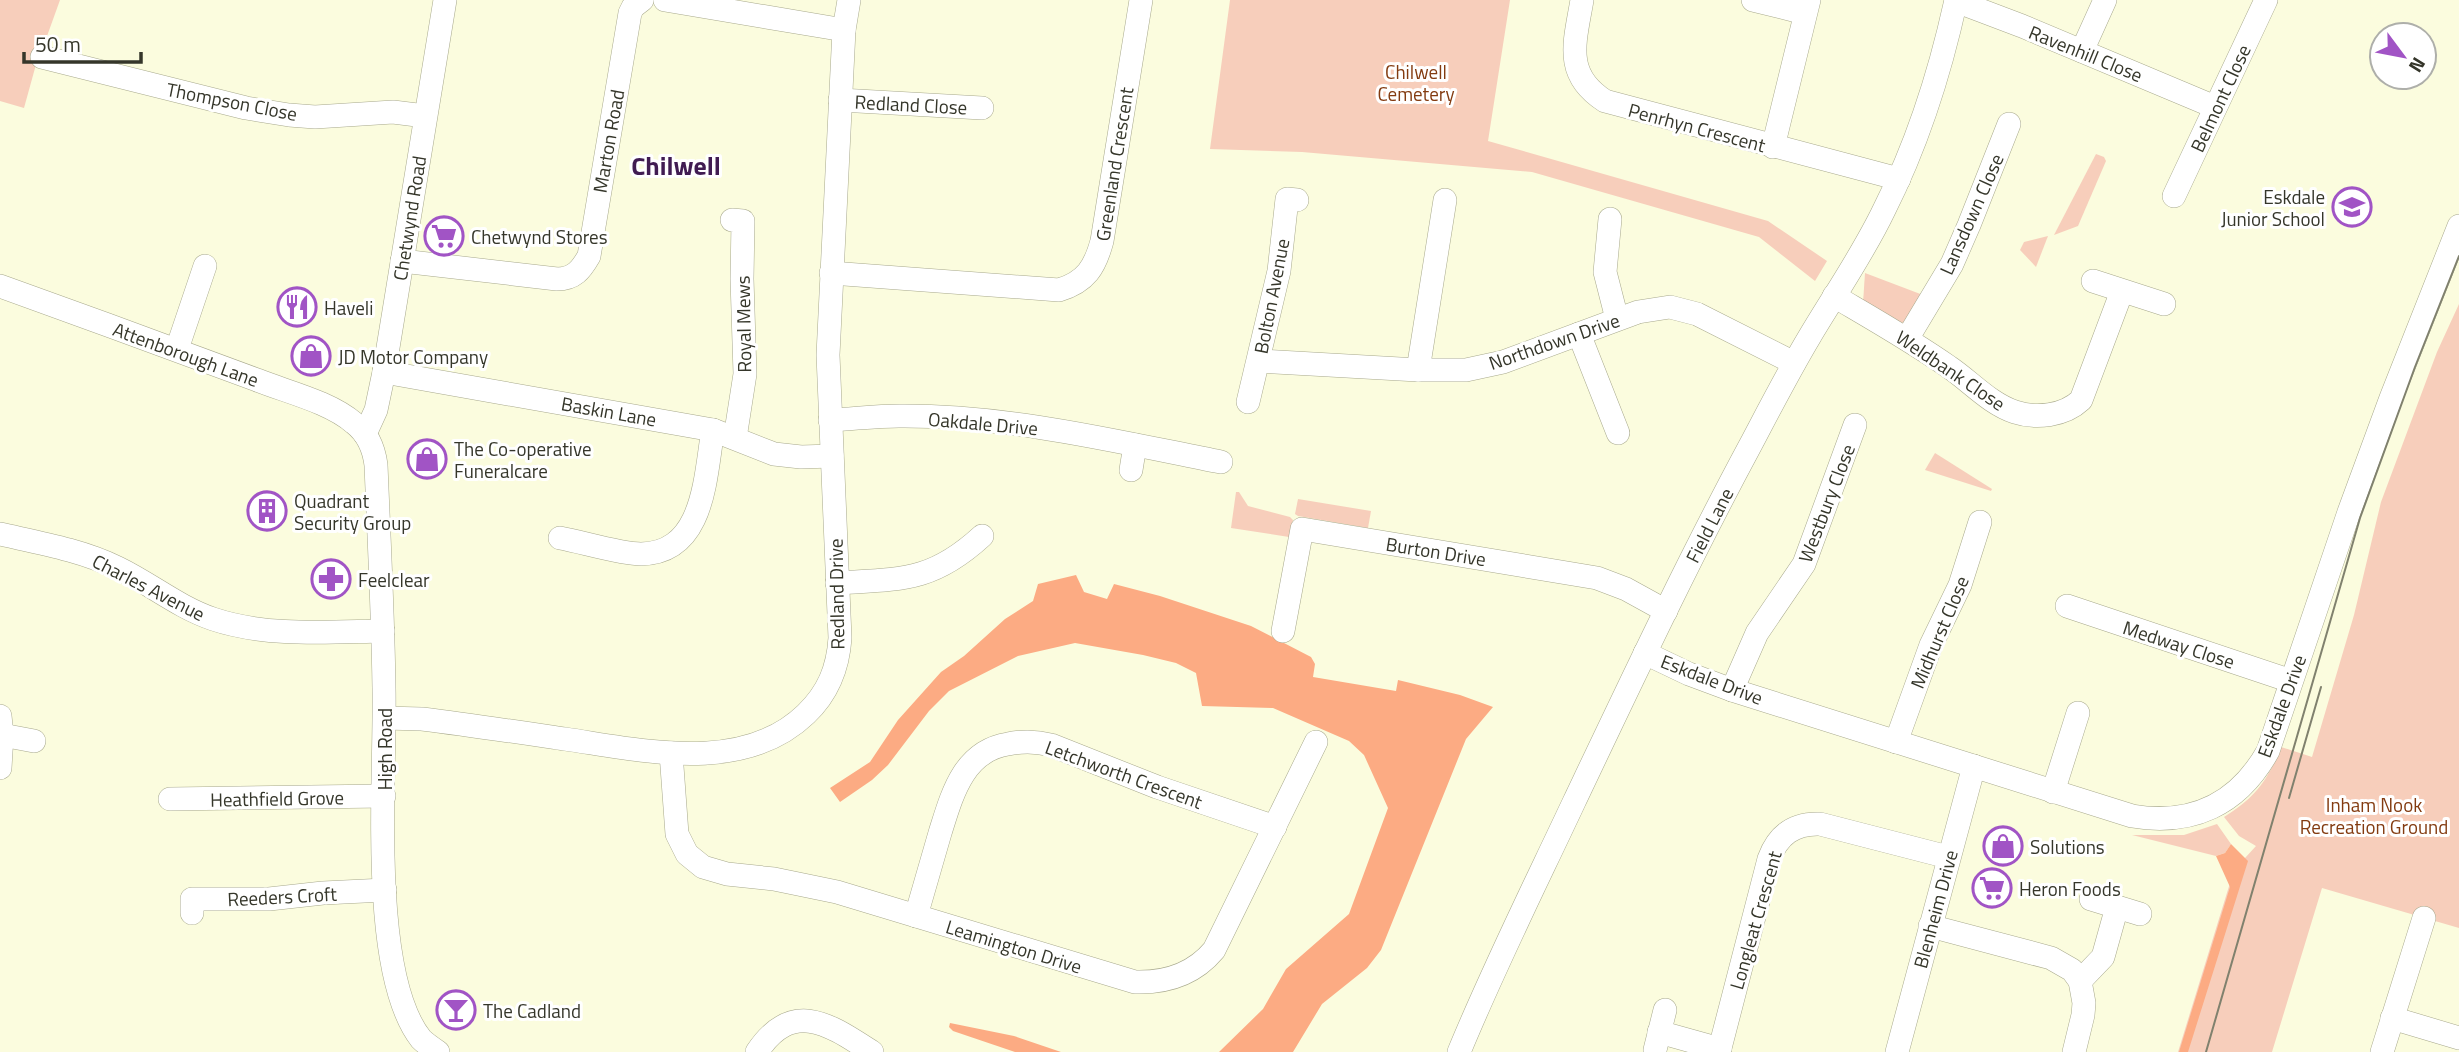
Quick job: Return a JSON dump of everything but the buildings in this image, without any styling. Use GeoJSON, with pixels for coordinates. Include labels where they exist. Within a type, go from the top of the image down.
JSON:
{"type":"FeatureCollection","features":[{"type":"Feature","properties":{"kind":"street","name":"Chetwynd Road"},"geometry":{"type":"LineString","coordinates":[[365,435],[376,410],[384,373],[445,0]]}},
{"type":"Feature","properties":{"kind":"street","name":"Marton Road"},"geometry":{"type":"LineString","coordinates":[[402,261],[557,279],[566,279],[580,271],[589,256],[630,13],[642,0]]}},
{"type":"Feature","properties":{"kind":"street"},"geometry":{"type":"LineString","coordinates":[[665,0],[844,30],[849,0]]}},
{"type":"Feature","properties":{"kind":"street","name":"Greenland Crescent"},"geometry":{"type":"LineString","coordinates":[[831,273],[1059,290],[1071,286],[1089,274],[1102,241],[1141,0]]}},
{"type":"Feature","properties":{"kind":"street","name":"Penrhyn Crescent"},"geometry":{"type":"LineString","coordinates":[[1582,0],[1573,52],[1581,78],[1597,96],[1615,105],[1899,179]]}},
{"type":"Feature","properties":{"kind":"street"},"geometry":{"type":"LineString","coordinates":[[1753,0],[1807,7],[1773,147]]}},
{"type":"Feature","properties":{"kind":"street"},"geometry":{"type":"LineString","coordinates":[[2082,51],[2105,0]]}},
{"type":"Feature","properties":{"kind":"street","name":"Belmont Close"},"geometry":{"type":"LineString","coordinates":[[2174,196],[2266,0]]}},
{"type":"Feature","properties":{"kind":"street","name":"Ravenhill Close"},"geometry":{"type":"LineString","coordinates":[[1956,1],[2215,107]]}},
{"type":"Feature","properties":{"kind":"street","name":"Field Lane"},"geometry":{"type":"LineString","coordinates":[[1460,1052],[1491,975],[1723,496],[1794,363],[1870,238],[1899,179],[1938,74],[1956,1]]}},
{"type":"Feature","properties":{"kind":"street","name":"Redland Drive"},"geometry":{"type":"LineString","coordinates":[[385,718],[422,719],[671,752],[726,750],[764,741],[791,727],[816,705],[832,680],[839,656],[828,355],[844,30]]}},
{"type":"Feature","properties":{"kind":"street","name":"Thompson Close"},"geometry":{"type":"LineString","coordinates":[[42,57],[246,108],[289,116],[393,113],[425,116]]}},
{"type":"Feature","properties":{"kind":"street","name":"Redland Close"},"geometry":{"type":"LineString","coordinates":[[840,100],[982,108]]}},
{"type":"Feature","properties":{"kind":"street","name":"Lansdown Close"},"geometry":{"type":"LineString","coordinates":[[1907,339],[1952,264],[2010,124]]}},
{"type":"Feature","properties":{"kind":"street","name":"Bolton Avenue"},"geometry":{"type":"LineString","coordinates":[[1248,402],[1279,271],[1287,199],[1297,200]]}},
{"type":"Feature","properties":{"kind":"street"},"geometry":{"type":"LineString","coordinates":[[1419,370],[1449,243],[1445,200]]}},
{"type":"Feature","properties":{"kind":"street","name":"Royal Mews"},"geometry":{"type":"LineString","coordinates":[[732,220],[743,222],[741,279],[745,374],[735,438]]}},
{"type":"Feature","properties":{"kind":"street","name":"Eskdale Drive"},"geometry":{"type":"LineString","coordinates":[[1646,653],[1689,674],[1732,690],[2132,816],[2177,819],[2214,808],[2240,788],[2262,763],[2280,721],[2317,603],[2383,419],[2459,226]]}},
{"type":"Feature","properties":{"kind":"street"},"geometry":{"type":"LineString","coordinates":[[1614,233],[1605,272],[1618,319]]}},
{"type":"Feature","properties":{"kind":"street"},"geometry":{"type":"LineString","coordinates":[[177,349],[205,266]]}},
{"type":"Feature","properties":{"kind":"street"},"geometry":{"type":"LineString","coordinates":[[2093,281],[2164,304]]}},
{"type":"Feature","properties":{"kind":"street","name":"Attenborough Lane"},"geometry":{"type":"LineString","coordinates":[[0,286],[177,349],[331,409],[356,424],[365,435]]}},
{"type":"Feature","properties":{"kind":"street","name":"Weldbank Close"},"geometry":{"type":"LineString","coordinates":[[1834,296],[1907,339],[1995,402],[2014,412],[2037,415],[2068,411],[2081,400],[2122,291]]}},
{"type":"Feature","properties":{"kind":"street","name":"Northdown Drive"},"geometry":{"type":"LineString","coordinates":[[1259,361],[1454,371],[1503,362],[1618,319],[1661,307],[1685,310],[1794,363]]}},
{"type":"Feature","properties":{"kind":"street"},"geometry":{"type":"LineString","coordinates":[[1579,334],[1606,423]]}},
{"type":"Feature","properties":{"kind":"street","name":"Baskin Lane"},"geometry":{"type":"LineString","coordinates":[[384,373],[713,430],[774,454],[832,456]]}},
{"type":"Feature","properties":{"kind":"street","name":"Oakdale Drive"},"geometry":{"type":"LineString","coordinates":[[830,420],[899,416],[954,418],[1027,426],[1221,462]]}},
{"type":"Feature","properties":{"kind":"street","name":"Westbury Close"},"geometry":{"type":"LineString","coordinates":[[1732,690],[1757,633],[1804,564],[1854,424]]}},
{"type":"Feature","properties":{"kind":"street"},"geometry":{"type":"LineString","coordinates":[[560,539],[640,554],[673,544],[688,530],[697,514],[713,430]]}},
{"type":"Feature","properties":{"kind":"street","name":"High Road"},"geometry":{"type":"LineString","coordinates":[[365,435],[375,454],[376,465],[383,631],[385,890],[388,940],[398,986],[424,1049]]}},
{"type":"Feature","properties":{"kind":"street"},"geometry":{"type":"LineString","coordinates":[[1131,470],[1135,445]]}},
{"type":"Feature","properties":{"kind":"street","name":"Midhurst Close"},"geometry":{"type":"LineString","coordinates":[[1896,742],[1931,645],[1960,585],[1980,522]]}},
{"type":"Feature","properties":{"kind":"street","name":"Burton Drive"},"geometry":{"type":"LineString","coordinates":[[1283,631],[1301,528],[1597,578],[1626,589],[1666,611]]}},
{"type":"Feature","properties":{"kind":"street","name":"Charles Avenue"},"geometry":{"type":"LineString","coordinates":[[0,534],[76,551],[95,558],[137,578],[172,601],[214,620],[264,630],[383,631]]}},
{"type":"Feature","properties":{"kind":"street"},"geometry":{"type":"LineString","coordinates":[[837,583],[887,580],[923,574],[943,566],[959,544],[982,536]]}},
{"type":"Feature","properties":{"kind":"street","name":"Medway Close"},"geometry":{"type":"LineString","coordinates":[[2067,606],[2291,681]]}},
{"type":"Feature","properties":{"kind":"street"},"geometry":{"type":"LineString","coordinates":[[2053,792],[2078,713]]}},
{"type":"Feature","properties":{"kind":"street"},"geometry":{"type":"LineString","coordinates":[[0,768],[1,726],[34,741]]}},
{"type":"Feature","properties":{"kind":"street","name":"Letchworth Crescent"},"geometry":{"type":"LineString","coordinates":[[916,916],[953,793],[961,776],[980,755],[1000,745],[1032,742],[1051,745],[1157,787],[1275,827]]}},
{"type":"Feature","properties":{"kind":"street","name":"Leamington Drive"},"geometry":{"type":"LineString","coordinates":[[671,752],[677,834],[687,854],[703,867],[727,874],[826,890],[1135,982],[1171,978],[1193,970],[1204,962],[1213,950],[1317,742]]}},
{"type":"Feature","properties":{"kind":"street","name":"Blenheim Drive"},"geometry":{"type":"LineString","coordinates":[[1897,1052],[1974,766]]}},
{"type":"Feature","properties":{"kind":"street","name":"Heathfield Grove"},"geometry":{"type":"LineString","coordinates":[[170,799],[384,796]]}},
{"type":"Feature","properties":{"kind":"street","name":"Longleat Crescent"},"geometry":{"type":"LineString","coordinates":[[1719,1050],[1769,859],[1776,844],[1788,830],[1805,824],[1832,826],[1948,857]]}},
{"type":"Feature","properties":{"kind":"street","name":"Reeders Croft"},"geometry":{"type":"LineString","coordinates":[[192,913],[192,900],[269,899],[385,890]]}},
{"type":"Feature","properties":{"kind":"street"},"geometry":{"type":"LineString","coordinates":[[2091,899],[2140,914]]}},
{"type":"Feature","properties":{"kind":"street"},"geometry":{"type":"LineString","coordinates":[[2080,981],[2103,957],[2117,907]]}},
{"type":"Feature","properties":{"kind":"street"},"geometry":{"type":"LineString","coordinates":[[2382,1052],[2424,918]]}},
{"type":"Feature","properties":{"kind":"street"},"geometry":{"type":"LineString","coordinates":[[1930,926],[2051,958],[2072,970],[2080,981],[2083,992],[2083,1015],[2074,1052]]}},
{"type":"Feature","properties":{"kind":"street"},"geometry":{"type":"LineString","coordinates":[[2392,1018],[2459,1038]]}},
{"type":"Feature","properties":{"kind":"street"},"geometry":{"type":"LineString","coordinates":[[757,1052],[774,1032],[784,1026],[805,1021],[833,1027],[872,1052]]}},
{"type":"Feature","properties":{"kind":"street"},"geometry":{"type":"LineString","coordinates":[[1660,1031],[1719,1050]]}},
{"type":"Feature","properties":{"kind":"green space"},"geometry":{"type":"Polygon","coordinates":[[[0,0],[60,0],[40,50],[24,108],[0,101],[0,0]]]}},
{"type":"Feature","properties":{"kind":"green space","name":"Chilwell Cemetery"},"geometry":{"type":"Polygon","coordinates":[[[1230,0],[1510,0],[1488,141],[1768,221],[1827,261],[1815,281],[1759,237],[1532,172],[1302,152],[1210,149],[1230,0]]]}},
{"type":"Feature","properties":{"kind":"green space"},"geometry":{"type":"Polygon","coordinates":[[[2096,154],[2104,157],[2106,161],[2078,226],[2054,235],[2096,154]]]}},
{"type":"Feature","properties":{"kind":"green space"},"geometry":{"type":"Polygon","coordinates":[[[2048,236],[2036,267],[2020,250],[2024,242],[2048,236]]]}},
{"type":"Feature","properties":{"kind":"green space"},"geometry":{"type":"Polygon","coordinates":[[[1865,273],[1923,295],[1908,322],[1900,323],[1863,303],[1865,273]]]}},
{"type":"Feature","properties":{"kind":"green space","name":"Inham Nook Recreation Ground"},"geometry":{"type":"Polygon","coordinates":[[[2459,304],[2459,928],[2322,888],[2272,1052],[2178,1052],[2234,870],[2256,846],[2239,836],[2224,817],[2244,803],[2259,787],[2281,747],[2312,757],[2354,615],[2381,502],[2437,352],[2459,304]]]}},
{"type":"Feature","properties":{"kind":"green space"},"geometry":{"type":"Polygon","coordinates":[[[1935,453],[1992,489],[1991,491],[1925,470],[1935,453]]]}},
{"type":"Feature","properties":{"kind":"green space"},"geometry":{"type":"Polygon","coordinates":[[[1236,492],[1239,492],[1248,506],[1290,517],[1293,520],[1289,537],[1231,528],[1236,492]]]}},
{"type":"Feature","properties":{"kind":"green space"},"geometry":{"type":"Polygon","coordinates":[[[1298,499],[1371,511],[1368,528],[1298,516],[1295,514],[1298,499]]]}},
{"type":"Feature","properties":{"kind":"green space"},"geometry":{"type":"Polygon","coordinates":[[[2217,824],[2231,844],[2225,853],[2216,856],[2132,835],[2184,835],[2217,824]]]}},
{"type":"Feature","properties":{"kind":"shaded area"},"geometry":{"type":"Polygon","coordinates":[[[1076,575],[1084,592],[1107,599],[1114,584],[1251,626],[1311,657],[1315,664],[1313,677],[1396,691],[1398,680],[1460,695],[1493,707],[1466,739],[1381,950],[1367,968],[1322,1004],[1293,1052],[1219,1052],[1263,1009],[1286,969],[1349,914],[1388,808],[1364,755],[1349,741],[1273,708],[1202,706],[1196,673],[1176,663],[1075,643],[1018,656],[949,691],[929,711],[888,765],[872,780],[840,802],[830,788],[870,762],[898,720],[941,672],[964,656],[1005,619],[1033,601],[1038,584],[1076,575]]]}},
{"type":"Feature","properties":{"kind":"shaded area"},"geometry":{"type":"Polygon","coordinates":[[[2231,844],[2248,861],[2188,1052],[2179,1052],[2230,887],[2216,856],[2225,853],[2231,844]]]}},
{"type":"Feature","properties":{"kind":"shaded area"},"geometry":{"type":"Polygon","coordinates":[[[950,1023],[1014,1036],[1061,1052],[1015,1052],[953,1031],[949,1027],[950,1023]]]}},
{"type":"Feature","properties":{"kind":"tram line"},"geometry":{"type":"LineString","coordinates":[[2206,1052],[2360,518],[2459,256]]}},
{"type":"Feature","properties":{"kind":"tram line"},"geometry":{"type":"LineString","coordinates":[[2289,798],[2321,687]]}},
{"type":"Feature","properties":{"kind":"place","name":"Eskdale Junior School"},"geometry":{"type":"Point","coordinates":[2352,207]}},
{"type":"Feature","properties":{"kind":"place","name":"Chetwynd Stores"},"geometry":{"type":"Point","coordinates":[444,236]}},
{"type":"Feature","properties":{"kind":"place","name":"Haveli"},"geometry":{"type":"Point","coordinates":[297,307]}},
{"type":"Feature","properties":{"kind":"place","name":"JD Motor Company"},"geometry":{"type":"Point","coordinates":[311,356]}},
{"type":"Feature","properties":{"kind":"place","name":"The Co-operative Funeralcare"},"geometry":{"type":"Point","coordinates":[427,459]}},
{"type":"Feature","properties":{"kind":"place","name":"Quadrant Security Group"},"geometry":{"type":"Point","coordinates":[267,511]}},
{"type":"Feature","properties":{"kind":"place","name":"Feelclear"},"geometry":{"type":"Point","coordinates":[331,579]}},
{"type":"Feature","properties":{"kind":"place","name":"Solutions"},"geometry":{"type":"Point","coordinates":[2003,846]}},
{"type":"Feature","properties":{"kind":"place","name":"Heron Foods"},"geometry":{"type":"Point","coordinates":[1992,888]}},
{"type":"Feature","properties":{"kind":"place","name":"The Cadland"},"geometry":{"type":"Point","coordinates":[456,1010]}},
{"type":"Feature","properties":{"kind":"district","name":"Chilwell"},"geometry":{"type":"Point","coordinates":[676,165]}}]}
